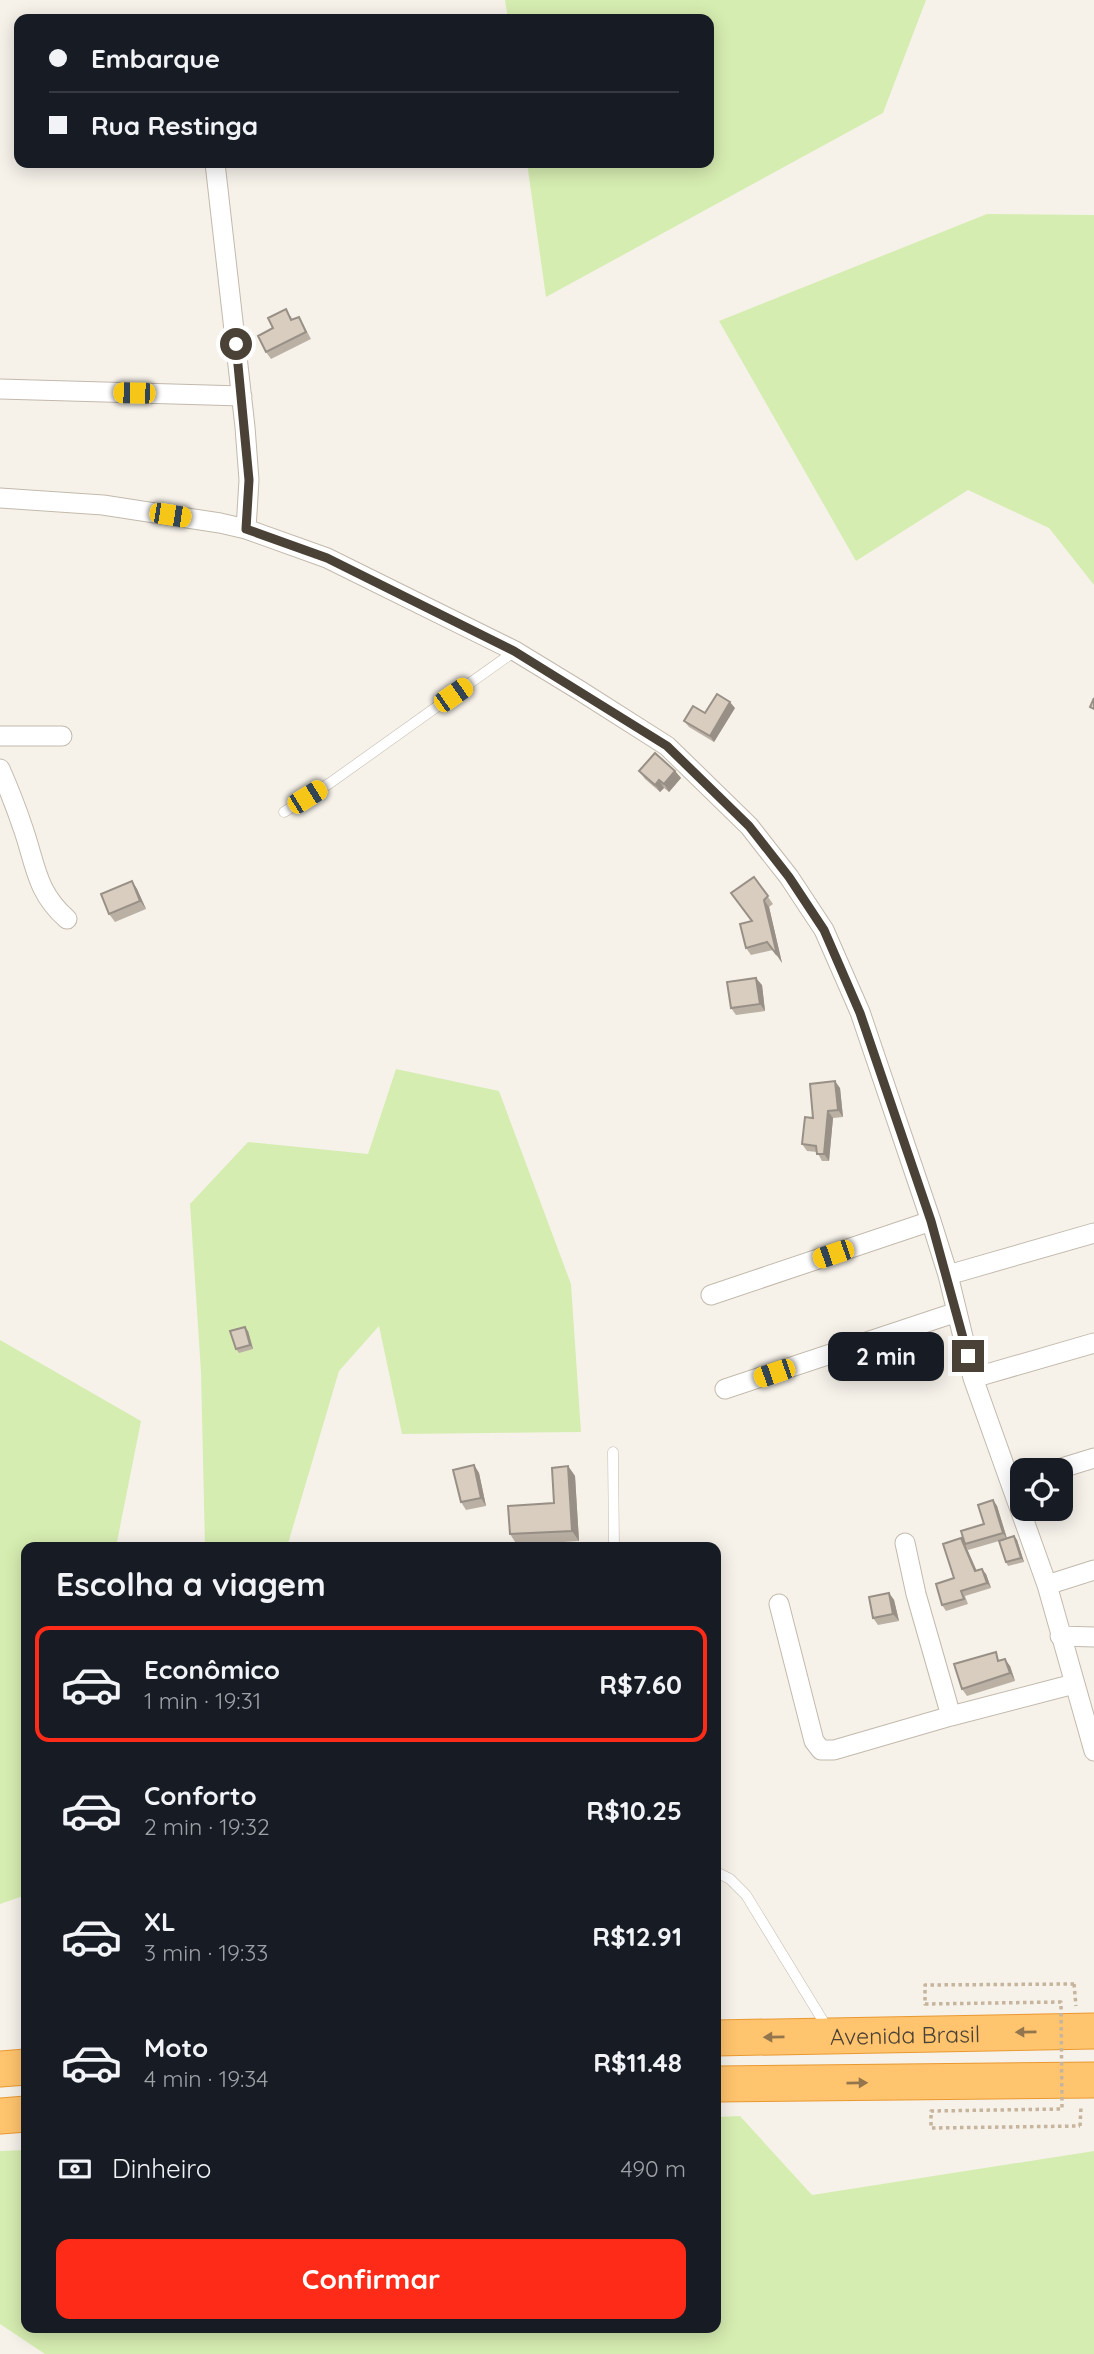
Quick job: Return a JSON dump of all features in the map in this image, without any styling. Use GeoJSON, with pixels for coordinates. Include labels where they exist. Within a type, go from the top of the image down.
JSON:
{"type":"FeatureCollection","features":[{"type":"Feature","properties":{"kind":"highway","name":"Avenida Brasil"},"geometry":{"type":"LineString","coordinates":[[721,2038],[1094,2031]]}},
{"type":"Feature","properties":{"kind":"highway"},"geometry":{"type":"LineString","coordinates":[[0,2069],[21,2067]]}},
{"type":"Feature","properties":{"kind":"highway","name":"Avenida Brasil"},"geometry":{"type":"LineString","coordinates":[[721,2084],[1094,2080]]}},
{"type":"Feature","properties":{"kind":"highway"},"geometry":{"type":"LineString","coordinates":[[0,2116],[21,2114]]}},
{"type":"Feature","properties":{"kind":"street"},"geometry":{"type":"LineString","coordinates":[[216,168],[242,396],[249,480],[246,529]]}},
{"type":"Feature","properties":{"kind":"street"},"geometry":{"type":"LineString","coordinates":[[0,389],[242,396]]}},
{"type":"Feature","properties":{"kind":"street"},"geometry":{"type":"LineString","coordinates":[[0,498],[103,505],[246,529],[327,558],[514,651],[667,746],[749,826],[789,877],[824,930],[860,1013],[948,1275],[974,1378],[1010,1467]]}},
{"type":"Feature","properties":{"kind":"street"},"geometry":{"type":"LineString","coordinates":[[0,736],[62,736]]}},
{"type":"Feature","properties":{"kind":"street"},"geometry":{"type":"LineString","coordinates":[[0,769],[18,812],[43,889],[52,905],[67,919]]}},
{"type":"Feature","properties":{"kind":"street"},"geometry":{"type":"LineString","coordinates":[[710,1295],[931,1221]]}},
{"type":"Feature","properties":{"kind":"street"},"geometry":{"type":"LineString","coordinates":[[948,1275],[1094,1233]]}},
{"type":"Feature","properties":{"kind":"street"},"geometry":{"type":"LineString","coordinates":[[725,1389],[957,1312]]}},
{"type":"Feature","properties":{"kind":"street"},"geometry":{"type":"LineString","coordinates":[[974,1378],[1094,1343]]}},
{"type":"Feature","properties":{"kind":"street"},"geometry":{"type":"LineString","coordinates":[[1073,1464],[1094,1458]]}},
{"type":"Feature","properties":{"kind":"street"},"geometry":{"type":"LineString","coordinates":[[1028,1521],[1094,1751]]}},
{"type":"Feature","properties":{"kind":"street"},"geometry":{"type":"LineString","coordinates":[[905,1543],[916,1594],[951,1716]]}},
{"type":"Feature","properties":{"kind":"street"},"geometry":{"type":"LineString","coordinates":[[1047,1585],[1094,1570]]}},
{"type":"Feature","properties":{"kind":"street"},"geometry":{"type":"LineString","coordinates":[[779,1604],[817,1748],[825,1751],[1074,1684]]}},
{"type":"Feature","properties":{"kind":"street"},"geometry":{"type":"LineString","coordinates":[[1060,1636],[1094,1637]]}},
{"type":"Feature","properties":{"kind":"lane"},"geometry":{"type":"LineString","coordinates":[[284,812],[330,783],[514,651]]}},
{"type":"Feature","properties":{"kind":"lane"},"geometry":{"type":"LineString","coordinates":[[613,1452],[614,1542]]}},
{"type":"Feature","properties":{"kind":"lane"},"geometry":{"type":"LineString","coordinates":[[721,1874],[730,1879],[746,1895],[832,2035]]}},
{"type":"Feature","properties":{"kind":"path"},"geometry":{"type":"LineString","coordinates":[[1074,1984],[925,1985],[925,2004],[1061,2002],[1062,2109],[931,2111],[931,2128],[1080,2126]]}},
{"type":"Feature","properties":{"kind":"green space"},"geometry":{"type":"Polygon","coordinates":[[[505,0],[926,0],[883,113],[546,297],[528,168],[714,168],[714,14],[507,14],[505,0]]]}},
{"type":"Feature","properties":{"kind":"green space"},"geometry":{"type":"Polygon","coordinates":[[[987,214],[1094,215],[1094,585],[1049,528],[968,490],[856,561],[719,321],[987,214]]]}},
{"type":"Feature","properties":{"kind":"green space"},"geometry":{"type":"Polygon","coordinates":[[[396,1069],[499,1091],[571,1284],[581,1432],[402,1434],[379,1326],[339,1371],[288,1542],[205,1542],[201,1372],[190,1204],[248,1142],[368,1154],[396,1069]]]}},
{"type":"Feature","properties":{"kind":"green space"},"geometry":{"type":"Polygon","coordinates":[[[0,1340],[141,1421],[117,1542],[21,1542],[21,1897],[0,1904],[0,1340]]]}},
{"type":"Feature","properties":{"kind":"green space"},"geometry":{"type":"Polygon","coordinates":[[[740,2116],[812,2195],[1094,2151],[1094,2354],[45,2354],[0,2324],[0,2151],[21,2150],[21,2333],[721,2333],[721,2117],[740,2116]]]}},
{"type":"Feature","properties":{"kind":"building"},"geometry":{"type":"Polygon","coordinates":[[[286,309],[291,320],[299,317],[306,332],[266,352],[258,336],[273,328],[268,318],[286,309]]]}},
{"type":"Feature","properties":{"kind":"building"},"geometry":{"type":"Polygon","coordinates":[[[717,694],[730,702],[710,736],[684,721],[693,706],[705,713],[717,694]]]}},
{"type":"Feature","properties":{"kind":"building"},"geometry":{"type":"Polygon","coordinates":[[[655,753],[675,771],[664,784],[659,780],[655,785],[639,771],[655,753]]]}},
{"type":"Feature","properties":{"kind":"building"},"geometry":{"type":"Polygon","coordinates":[[[754,877],[768,896],[764,900],[777,955],[767,942],[746,948],[740,924],[752,921],[731,893],[754,877]]]}},
{"type":"Feature","properties":{"kind":"building"},"geometry":{"type":"Polygon","coordinates":[[[132,881],[140,901],[109,914],[101,894],[132,881]]]}},
{"type":"Feature","properties":{"kind":"building"},"geometry":{"type":"Polygon","coordinates":[[[756,978],[760,1004],[731,1008],[727,982],[756,978]]]}},
{"type":"Feature","properties":{"kind":"building"},"geometry":{"type":"Polygon","coordinates":[[[835,1081],[838,1110],[828,1111],[824,1154],[817,1154],[816,1146],[802,1144],[805,1117],[813,1118],[810,1084],[835,1081]]]}},
{"type":"Feature","properties":{"kind":"building"},"geometry":{"type":"Polygon","coordinates":[[[245,1327],[250,1345],[236,1349],[230,1331],[245,1327]]]}},
{"type":"Feature","properties":{"kind":"building"},"geometry":{"type":"Polygon","coordinates":[[[474,1465],[481,1498],[461,1502],[453,1470],[474,1465]]]}},
{"type":"Feature","properties":{"kind":"building"},"geometry":{"type":"Polygon","coordinates":[[[568,1466],[572,1531],[510,1534],[508,1506],[554,1503],[552,1468],[568,1466]]]}},
{"type":"Feature","properties":{"kind":"building"},"geometry":{"type":"Polygon","coordinates":[[[993,1500],[1003,1533],[965,1544],[961,1531],[984,1524],[978,1505],[993,1500]]]}},
{"type":"Feature","properties":{"kind":"building"},"geometry":{"type":"Polygon","coordinates":[[[1014,1536],[1021,1558],[1006,1562],[999,1541],[1014,1536]]]}},
{"type":"Feature","properties":{"kind":"building"},"geometry":{"type":"Polygon","coordinates":[[[961,1538],[975,1571],[982,1569],[987,1583],[961,1591],[964,1599],[942,1605],[936,1584],[954,1578],[943,1544],[961,1538]]]}},
{"type":"Feature","properties":{"kind":"building"},"geometry":{"type":"Polygon","coordinates":[[[889,1593],[893,1614],[873,1618],[869,1597],[889,1593]]]}},
{"type":"Feature","properties":{"kind":"building"},"geometry":{"type":"Polygon","coordinates":[[[996,1652],[998,1661],[1005,1659],[1010,1673],[962,1689],[954,1664],[996,1652]]]}},
{"type":"Feature","properties":{"kind":"route"},"geometry":{"type":"LineString","coordinates":[[236,344],[249,480],[246,529],[327,558],[514,651],[667,746],[749,826],[789,877],[824,930],[860,1013],[931,1221],[948,1275],[968,1356]]}}]}
